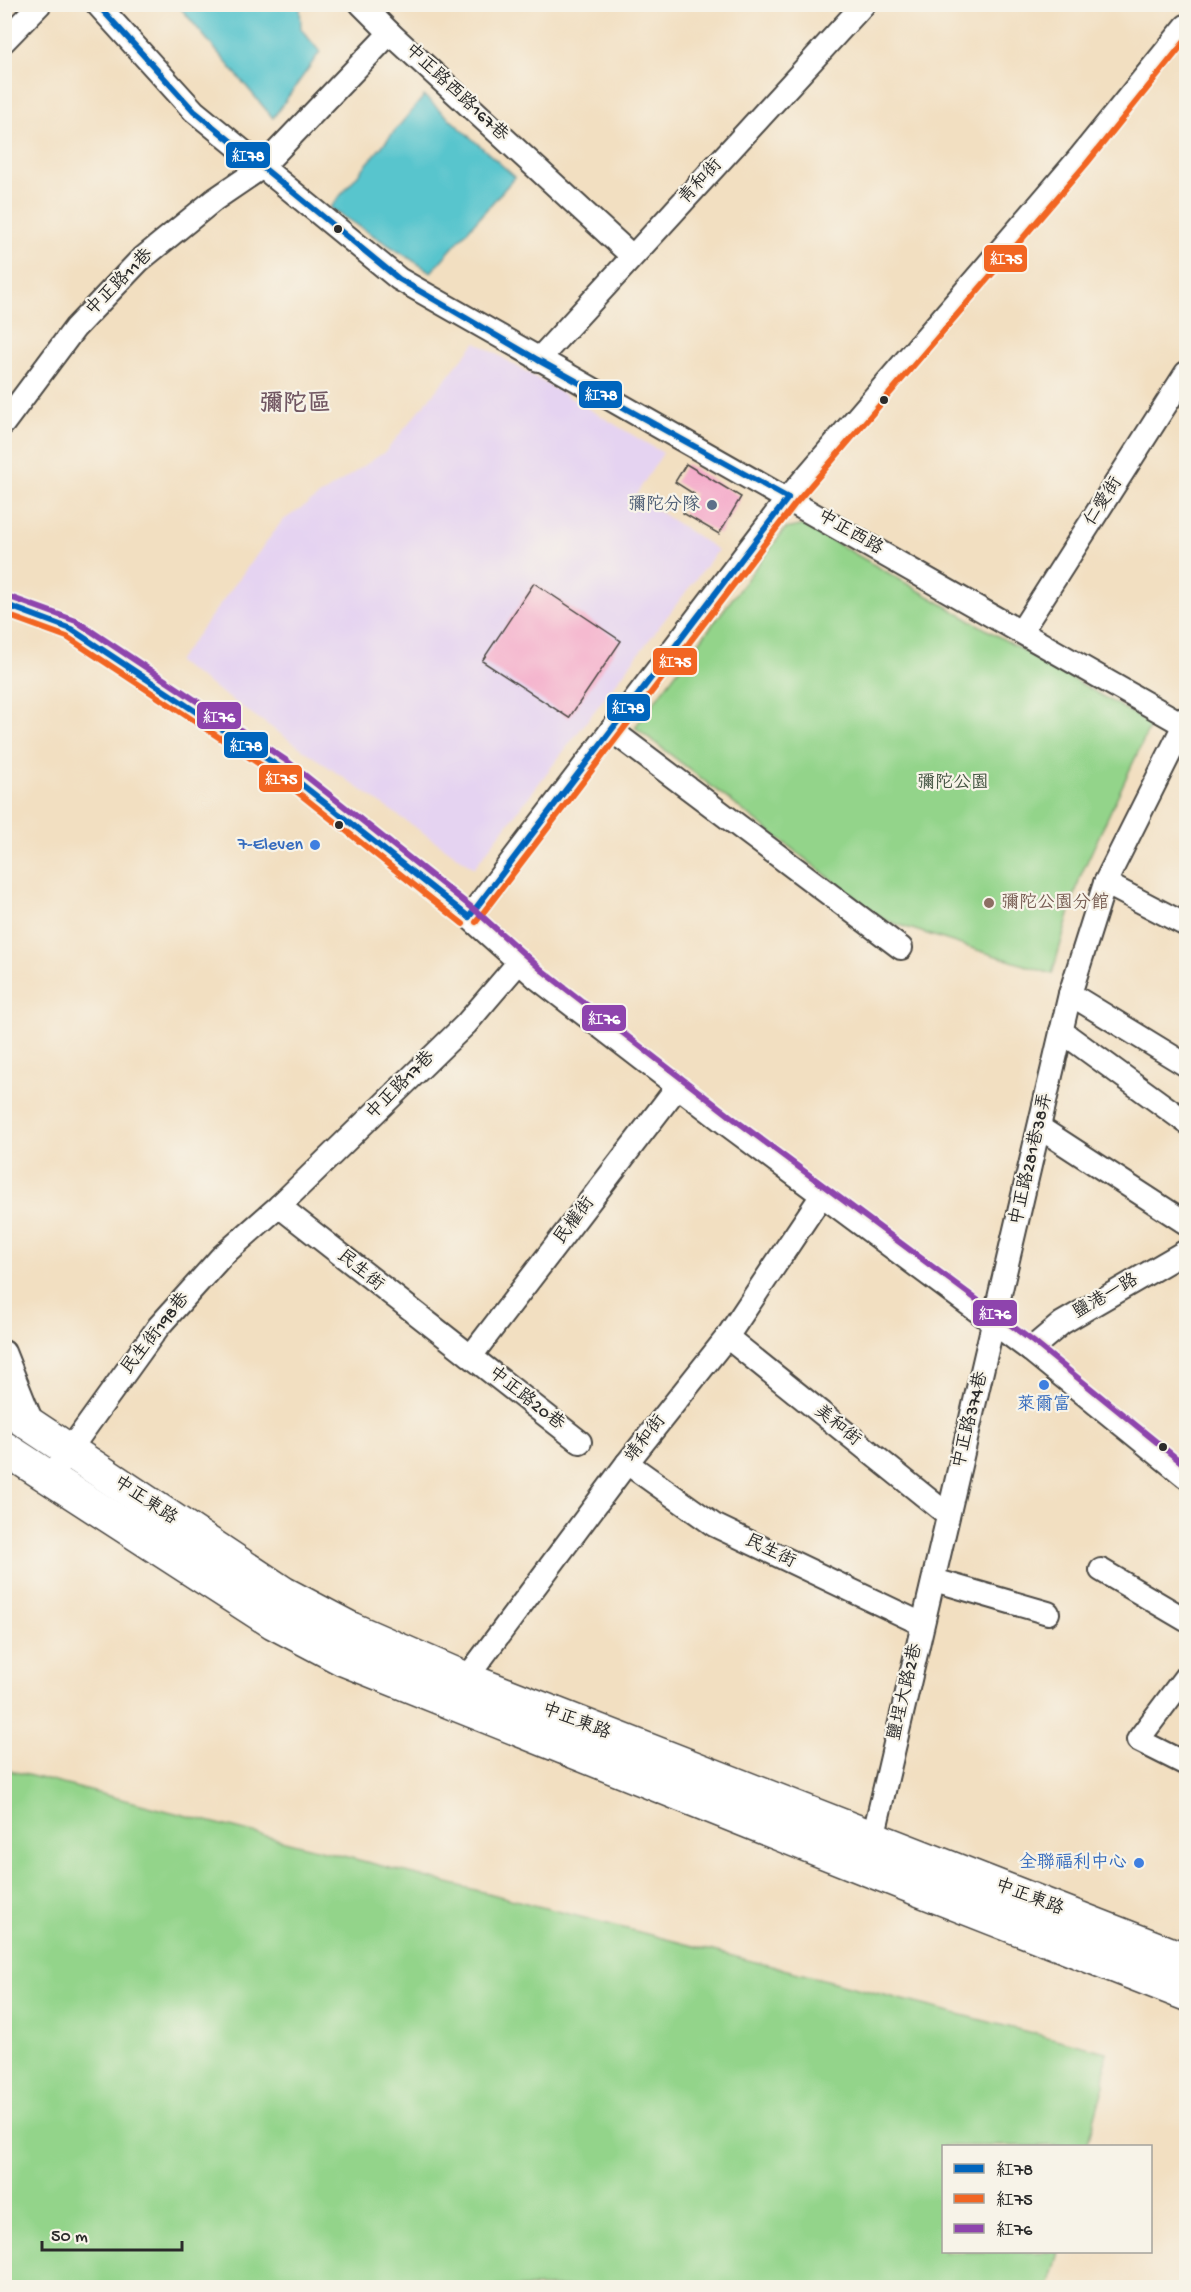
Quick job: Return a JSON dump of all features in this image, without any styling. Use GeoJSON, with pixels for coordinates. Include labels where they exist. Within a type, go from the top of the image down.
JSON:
{"type":"FeatureCollection","features":[{"type":"Feature","properties":{"kind":"main road","name":"中正東路"},"geometry":{"type":"LineString","coordinates":[[4,1407],[283,1593],[351,1629],[466,1679],[1186,1960]]}},
{"type":"Feature","properties":{"kind":"main road","name":"中正東路"},"geometry":{"type":"LineString","coordinates":[[4,1448],[273,1622],[343,1659],[1186,1994]]}},
{"type":"Feature","properties":{"kind":"street"},"geometry":{"type":"LineString","coordinates":[[4,41],[40,4]]}},
{"type":"Feature","properties":{"kind":"street","name":"中正西路"},"geometry":{"type":"LineString","coordinates":[[97,4],[194,111],[399,279],[538,360],[788,498],[1186,724]]}},
{"type":"Feature","properties":{"kind":"street"},"geometry":{"type":"LineString","coordinates":[[361,4],[390,33]]}},
{"type":"Feature","properties":{"kind":"street","name":"青和街"},"geometry":{"type":"LineString","coordinates":[[538,360],[864,4]]}},
{"type":"Feature","properties":{"kind":"street"},"geometry":{"type":"LineString","coordinates":[[469,917],[788,498],[1080,157],[1186,26]]}},
{"type":"Feature","properties":{"kind":"street","name":"中正路西路167巷"},"geometry":{"type":"LineString","coordinates":[[261,168],[390,33],[632,256]]}},
{"type":"Feature","properties":{"kind":"street","name":"中正路11巷"},"geometry":{"type":"LineString","coordinates":[[4,423],[75,328],[139,261],[214,200],[261,168]]}},
{"type":"Feature","properties":{"kind":"street","name":"仁愛街"},"geometry":{"type":"LineString","coordinates":[[1022,630],[1186,374]]}},
{"type":"Feature","properties":{"kind":"street"},"geometry":{"type":"LineString","coordinates":[[4,604],[71,629],[269,760],[469,917],[519,962],[678,1086],[1030,1350],[1186,1477]]}},
{"type":"Feature","properties":{"kind":"street","name":"中正路281巷38弄"},"geometry":{"type":"LineString","coordinates":[[994,1324],[1070,994],[1105,884],[1186,724]]}},
{"type":"Feature","properties":{"kind":"street"},"geometry":{"type":"LineString","coordinates":[[612,730],[901,948]]}},
{"type":"Feature","properties":{"kind":"street"},"geometry":{"type":"LineString","coordinates":[[1105,884],[1186,925]]}},
{"type":"Feature","properties":{"kind":"street","name":"中正路17巷"},"geometry":{"type":"LineString","coordinates":[[279,1206],[466,1024],[519,962]]}},
{"type":"Feature","properties":{"kind":"street"},"geometry":{"type":"LineString","coordinates":[[1070,994],[1186,1065]]}},
{"type":"Feature","properties":{"kind":"street"},"geometry":{"type":"LineString","coordinates":[[1061,1031],[1186,1122]]}},
{"type":"Feature","properties":{"kind":"street","name":"民權街"},"geometry":{"type":"LineString","coordinates":[[471,1356],[678,1086]]}},
{"type":"Feature","properties":{"kind":"street"},"geometry":{"type":"LineString","coordinates":[[1040,1128],[1186,1223]]}},
{"type":"Feature","properties":{"kind":"street","name":"靖和街"},"geometry":{"type":"LineString","coordinates":[[466,1679],[627,1463],[727,1337],[822,1195]]}},
{"type":"Feature","properties":{"kind":"street","name":"民生街"},"geometry":{"type":"LineString","coordinates":[[279,1206],[471,1356]]}},
{"type":"Feature","properties":{"kind":"street","name":"民生街198巷"},"geometry":{"type":"LineString","coordinates":[[51,1479],[69,1450],[159,1326],[222,1256],[279,1206]]}},
{"type":"Feature","properties":{"kind":"street","name":"鹽港一路"},"geometry":{"type":"LineString","coordinates":[[1030,1350],[1062,1323],[1186,1251]]}},
{"type":"Feature","properties":{"kind":"street","name":"中正路374巷"},"geometry":{"type":"LineString","coordinates":[[948,1515],[994,1324]]}},
{"type":"Feature","properties":{"kind":"street","name":"美和街"},"geometry":{"type":"LineString","coordinates":[[727,1337],[948,1515]]}},
{"type":"Feature","properties":{"kind":"street"},"geometry":{"type":"LineString","coordinates":[[4,1352],[34,1427]]}},
{"type":"Feature","properties":{"kind":"street","name":"中正路20巷"},"geometry":{"type":"LineString","coordinates":[[471,1356],[580,1442]]}},
{"type":"Feature","properties":{"kind":"street","name":"民生街"},"geometry":{"type":"LineString","coordinates":[[627,1463],[714,1525],[922,1624]]}},
{"type":"Feature","properties":{"kind":"street","name":"鹽埕大路2巷"},"geometry":{"type":"LineString","coordinates":[[867,1869],[948,1515]]}},
{"type":"Feature","properties":{"kind":"street"},"geometry":{"type":"LineString","coordinates":[[1101,1570],[1186,1620]]}},
{"type":"Feature","properties":{"kind":"street"},"geometry":{"type":"LineString","coordinates":[[934,1580],[1048,1613]]}},
{"type":"Feature","properties":{"kind":"street"},"geometry":{"type":"LineString","coordinates":[[1186,1676],[1138,1740],[1186,1764]]}},
{"type":"Feature","properties":{"kind":"shaded area"},"geometry":{"type":"Polygon","coordinates":[[[476,342],[663,453],[635,496],[718,550],[474,868],[177,662],[282,521],[386,451],[476,342]]]}},
{"type":"Feature","properties":{"kind":"green space","name":"彌陀公園"},"geometry":{"type":"Polygon","coordinates":[[[805,525],[1151,724],[1080,877],[1052,974],[884,920],[635,727],[785,529],[805,525]]]}},
{"type":"Feature","properties":{"kind":"green space"},"geometry":{"type":"Polygon","coordinates":[[[4,1769],[1106,2052],[1104,2085],[1087,2145],[942,2145],[942,2253],[1059,2253],[1049,2287],[5,2287],[4,1769]]]}},
{"type":"Feature","properties":{"kind":"water"},"geometry":{"type":"Polygon","coordinates":[[[178,5],[300,5],[301,29],[320,52],[273,118],[178,5]]]}},
{"type":"Feature","properties":{"kind":"water"},"geometry":{"type":"Polygon","coordinates":[[[424,96],[515,177],[431,272],[330,208],[424,96]]]}},
{"type":"Feature","properties":{"kind":"building","name":"彌陀分隊"},"geometry":{"type":"Polygon","coordinates":[[[686,464],[741,497],[719,534],[683,513],[694,494],[675,482],[686,464]]]}},
{"type":"Feature","properties":{"kind":"building"},"geometry":{"type":"Polygon","coordinates":[[[534,583],[621,641],[569,718],[482,661],[534,583]]]}},
{"type":"Feature","properties":{"kind":"transit line","name":"紅78"},"geometry":{"type":"LineString","coordinates":[[97,4],[194,111],[399,279],[538,360],[788,498]]}},
{"type":"Feature","properties":{"kind":"transit line","name":"紅75"},"geometry":{"type":"LineString","coordinates":[[476,922],[795,504],[1087,163],[1186,40]]}},
{"type":"Feature","properties":{"kind":"transit line","name":"紅78"},"geometry":{"type":"LineString","coordinates":[[469,917],[788,498]]}},
{"type":"Feature","properties":{"kind":"transit line","name":"紅76"},"geometry":{"type":"LineString","coordinates":[[7,596],[76,621],[287,761],[475,910],[543,971],[734,1119],[1035,1343],[1186,1466]]}},
{"type":"Feature","properties":{"kind":"transit line","name":"紅78"},"geometry":{"type":"LineString","coordinates":[[4,604],[71,629],[281,768],[469,917]]}},
{"type":"Feature","properties":{"kind":"transit line","name":"紅75"},"geometry":{"type":"LineString","coordinates":[[4,614],[67,637],[276,775],[463,924]]}},
{"type":"Feature","properties":{"kind":"place","name":"彌陀分隊"},"geometry":{"type":"Point","coordinates":[712,505]}},
{"type":"Feature","properties":{"kind":"place","name":"7-Eleven"},"geometry":{"type":"Point","coordinates":[315,845]}},
{"type":"Feature","properties":{"kind":"place","name":"彌陀公園分館"},"geometry":{"type":"Point","coordinates":[989,903]}},
{"type":"Feature","properties":{"kind":"place","name":"萊爾富"},"geometry":{"type":"Point","coordinates":[1044,1385]}},
{"type":"Feature","properties":{"kind":"place","name":"全聯福利中心"},"geometry":{"type":"Point","coordinates":[1139,1863]}},
{"type":"Feature","properties":{"kind":"district","name":"彌陀區"},"geometry":{"type":"Point","coordinates":[295,405]}}]}
